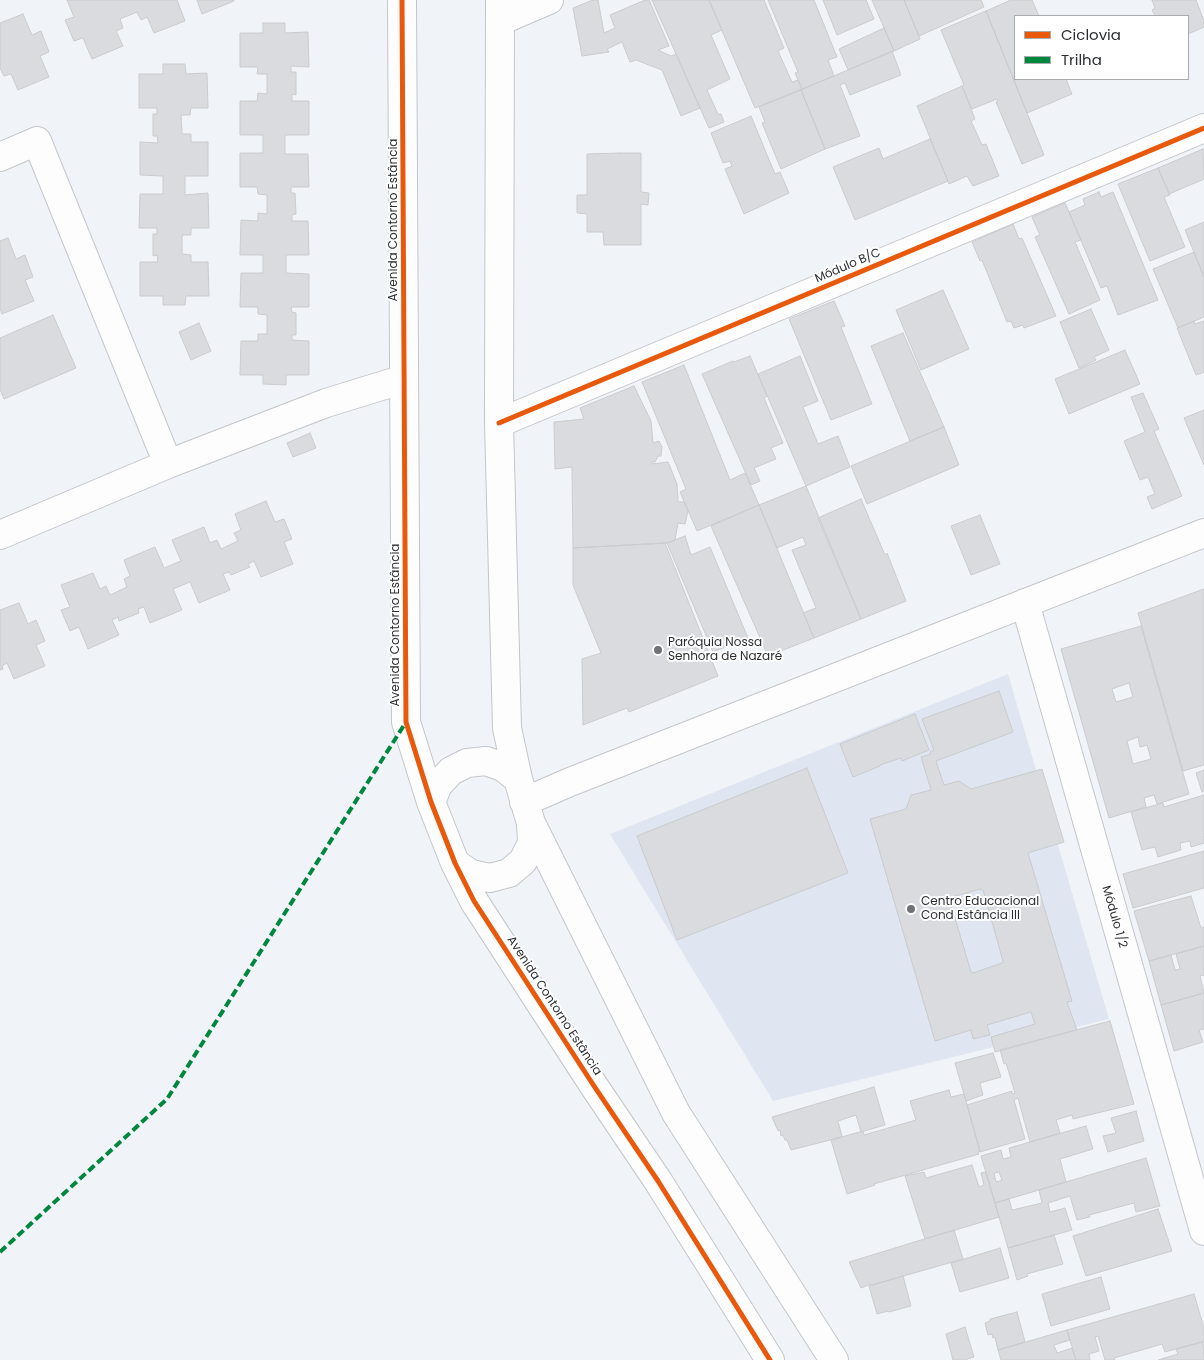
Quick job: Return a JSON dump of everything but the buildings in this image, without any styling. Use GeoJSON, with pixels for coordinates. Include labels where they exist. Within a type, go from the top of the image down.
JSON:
{"type":"FeatureCollection","features":[{"type":"Feature","properties":{"kind":"street","name":"Avenida Contorno Estância"},"geometry":{"type":"LineString","coordinates":[[402,0],[406,722],[431,802],[454,863],[474,901],[658,1181],[770,1360]]}},
{"type":"Feature","properties":{"kind":"street"},"geometry":{"type":"LineString","coordinates":[[454,863],[471,874],[490,878],[509,873],[523,861],[532,843],[525,801],[507,728],[499,423],[500,10],[549,0]]}},
{"type":"Feature","properties":{"kind":"street","name":"Módulo B/C"},"geometry":{"type":"LineString","coordinates":[[499,423],[1204,128]]}},
{"type":"Feature","properties":{"kind":"street"},"geometry":{"type":"LineString","coordinates":[[0,157],[37,141],[168,464]]}},
{"type":"Feature","properties":{"kind":"street"},"geometry":{"type":"LineString","coordinates":[[0,535],[168,464],[326,403],[404,379]]}},
{"type":"Feature","properties":{"kind":"street"},"geometry":{"type":"LineString","coordinates":[[525,801],[1204,533]]}},
{"type":"Feature","properties":{"kind":"street","name":"Módulo 1/2"},"geometry":{"type":"LineString","coordinates":[[1025,604],[1204,1231]]}},
{"type":"Feature","properties":{"kind":"street"},"geometry":{"type":"LineString","coordinates":[[431,802],[438,785],[450,771],[467,763],[486,761],[504,767],[525,801],[676,1112],[834,1360]]}},
{"type":"Feature","properties":{"kind":"shaded area"},"geometry":{"type":"Polygon","coordinates":[[[1008,674],[1109,1019],[773,1101],[610,834],[1008,674]]]}},
{"type":"Feature","properties":{"kind":"marked path"},"geometry":{"type":"LineString","coordinates":[[0,1252],[167,1099],[406,722]]}},
{"type":"Feature","properties":{"kind":"cycle path"},"geometry":{"type":"LineString","coordinates":[[402,0],[406,722],[431,802],[455,863],[474,901],[658,1181],[770,1360]]}},
{"type":"Feature","properties":{"kind":"cycle path"},"geometry":{"type":"LineString","coordinates":[[499,423],[1204,128]]}},
{"type":"Feature","properties":{"kind":"place","name":"Paróquia Nossa Senhora de Nazaré"},"geometry":{"type":"Point","coordinates":[658,650]}},
{"type":"Feature","properties":{"kind":"place","name":"Centro Educacional Cond Estância III"},"geometry":{"type":"Point","coordinates":[911,909]}}]}
